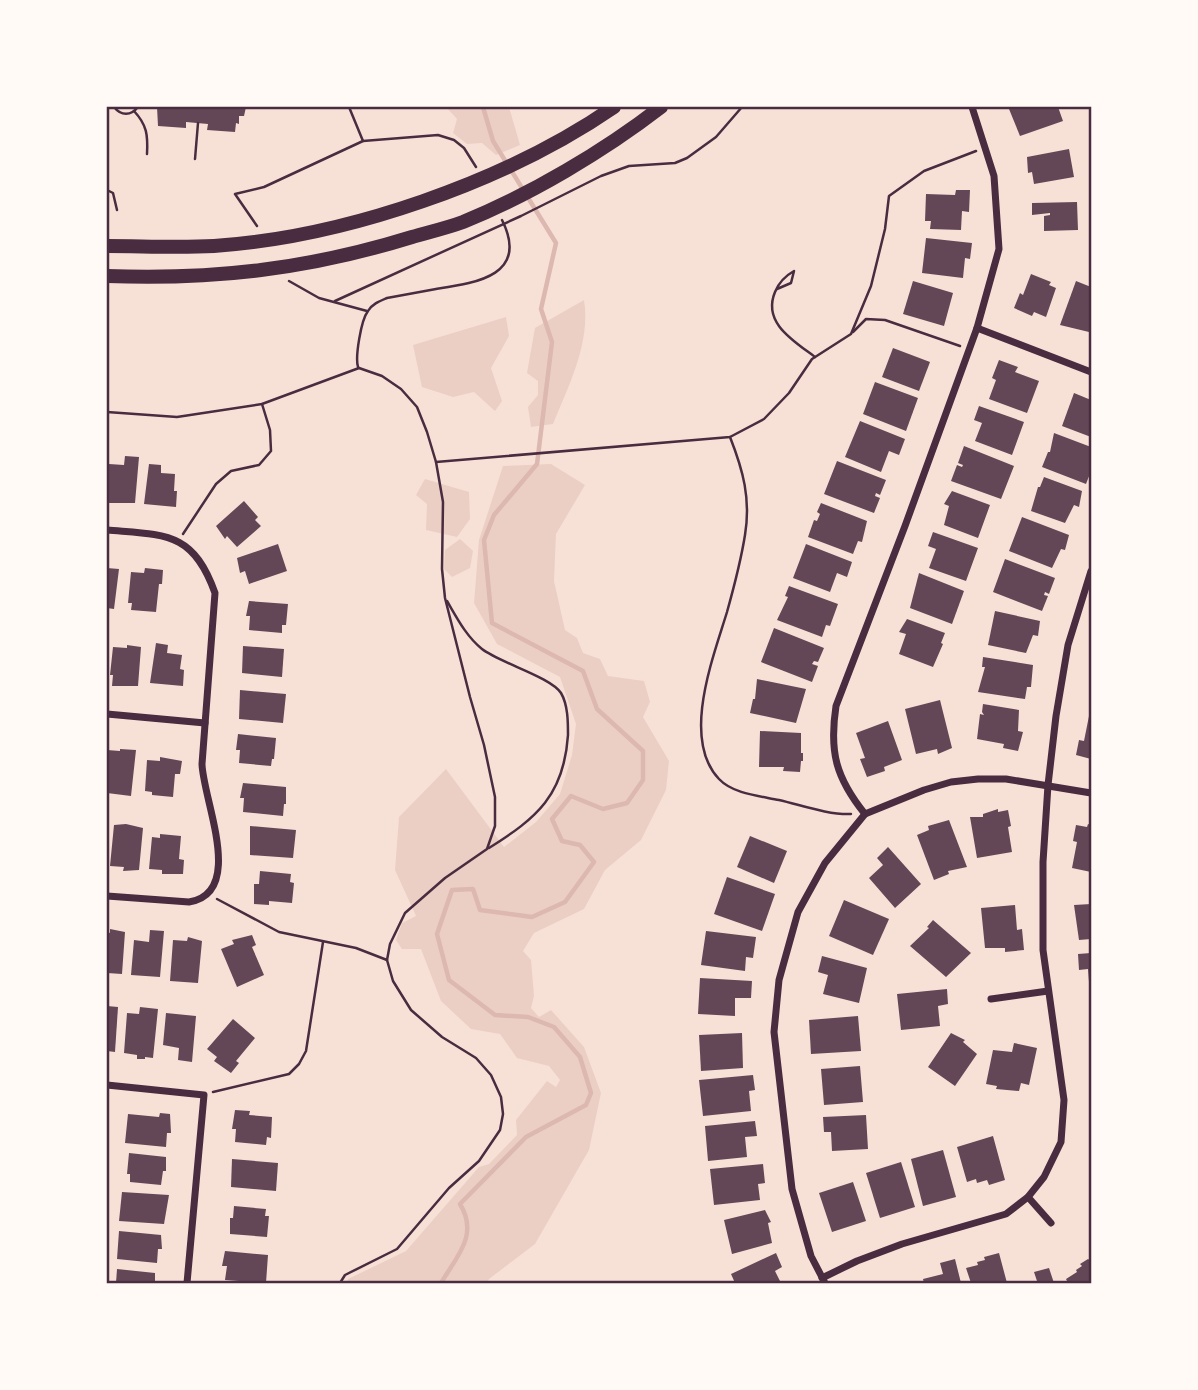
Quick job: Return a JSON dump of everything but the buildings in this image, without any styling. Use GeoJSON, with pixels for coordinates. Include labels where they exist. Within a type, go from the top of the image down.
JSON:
{"type":"FeatureCollection","features":[{"type":"Feature","properties":{"kind":"main road"},"geometry":{"type":"LineString","coordinates":[[107,246],[212,246],[268,240],[374,216],[447,192],[554,144],[614,107]]}},
{"type":"Feature","properties":{"kind":"main road"},"geometry":{"type":"LineString","coordinates":[[107,276],[199,277],[281,268],[372,249],[461,222],[564,170],[612,142],[661,107]]}},
{"type":"Feature","properties":{"kind":"street"},"geometry":{"type":"LineString","coordinates":[[865,814],[846,786],[835,760],[832,735],[836,706],[970,350],[999,249],[994,176],[972,107]]}},
{"type":"Feature","properties":{"kind":"street"},"geometry":{"type":"LineString","coordinates":[[977,328],[1091,372]]}},
{"type":"Feature","properties":{"kind":"street"},"geometry":{"type":"LineString","coordinates":[[107,530],[159,535],[178,540],[197,555],[215,593],[202,779],[216,836],[219,865],[216,883],[200,901],[107,896]]}},
{"type":"Feature","properties":{"kind":"street"},"geometry":{"type":"LineString","coordinates":[[1091,571],[1068,645],[1056,716],[1048,785],[1043,862],[1043,950],[1064,1100],[1061,1142],[1044,1177],[1028,1197],[1006,1214],[902,1244],[857,1261],[824,1281],[811,1256],[792,1189],[775,1032],[779,980],[798,912],[825,863],[865,814],[924,790],[951,782],[1006,779],[1048,785],[1091,793]]}},
{"type":"Feature","properties":{"kind":"street"},"geometry":{"type":"LineString","coordinates":[[107,714],[205,723]]}},
{"type":"Feature","properties":{"kind":"street"},"geometry":{"type":"LineString","coordinates":[[991,999],[1048,991]]}},
{"type":"Feature","properties":{"kind":"street"},"geometry":{"type":"LineString","coordinates":[[107,1085],[204,1095],[187,1283]]}},
{"type":"Feature","properties":{"kind":"street"},"geometry":{"type":"LineString","coordinates":[[1028,1197],[1051,1223]]}},
{"type":"Feature","properties":{"kind":"path"},"geometry":{"type":"LineString","coordinates":[[114,107],[122,114],[138,107]]}},
{"type":"Feature","properties":{"kind":"path"},"geometry":{"type":"LineString","coordinates":[[268,240],[235,194],[264,187],[363,141],[349,107]]}},
{"type":"Feature","properties":{"kind":"path"},"geometry":{"type":"LineString","coordinates":[[335,301],[601,176],[629,166],[675,163],[687,158],[716,137],[742,107]]}},
{"type":"Feature","properties":{"kind":"path"},"geometry":{"type":"LineString","coordinates":[[134,111],[145,122],[148,133],[147,154]]}},
{"type":"Feature","properties":{"kind":"path"},"geometry":{"type":"LineString","coordinates":[[195,159],[198,123]]}},
{"type":"Feature","properties":{"kind":"path"},"geometry":{"type":"LineString","coordinates":[[851,334],[871,286],[885,229],[889,196],[924,170],[985,148]]}},
{"type":"Feature","properties":{"kind":"path"},"geometry":{"type":"LineString","coordinates":[[107,190],[113,193],[117,210]]}},
{"type":"Feature","properties":{"kind":"path"},"geometry":{"type":"LineString","coordinates":[[281,268],[290,281],[305,292],[367,311]]}},
{"type":"Feature","properties":{"kind":"path"},"geometry":{"type":"LineString","coordinates":[[777,289],[791,283],[794,271],[783,279],[777,289],[772,303],[775,322],[790,339],[815,357]]}},
{"type":"Feature","properties":{"kind":"path"},"geometry":{"type":"LineString","coordinates":[[436,462],[730,437],[764,419],[789,393],[815,357],[851,334],[866,319],[885,320],[970,350]]}},
{"type":"Feature","properties":{"kind":"path"},"geometry":{"type":"LineString","coordinates":[[107,412],[177,417],[262,404],[359,368],[382,376],[401,389],[417,407],[436,462],[443,502],[442,569],[445,598],[495,797],[495,826],[488,849]]}},
{"type":"Feature","properties":{"kind":"path"},"geometry":{"type":"LineString","coordinates":[[178,540],[216,484],[231,471],[259,465],[271,451],[270,430],[262,404]]}},
{"type":"Feature","properties":{"kind":"path"},"geometry":{"type":"LineString","coordinates":[[730,437],[742,468],[748,495],[746,534],[707,682],[701,719],[703,751],[720,780],[741,792],[845,815],[865,814]]}},
{"type":"Feature","properties":{"kind":"path"},"geometry":{"type":"LineString","coordinates":[[340,1283],[345,1275],[397,1249],[449,1188],[479,1161],[500,1130],[503,1114],[501,1097],[491,1075],[477,1058],[442,1037],[411,1010],[393,981],[387,960],[390,944],[405,913],[444,878],[521,828],[538,812],[553,793],[566,753],[569,719],[561,692],[550,683],[499,660],[482,649],[469,637],[445,598]]}},
{"type":"Feature","properties":{"kind":"path"},"geometry":{"type":"LineString","coordinates":[[208,894],[279,932],[356,948],[387,960]]}},
{"type":"Feature","properties":{"kind":"path"},"geometry":{"type":"LineString","coordinates":[[204,1095],[289,1074],[299,1064],[306,1051],[323,942]]}},
{"type":"Feature","properties":{"kind":"shaded area"},"geometry":{"type":"Polygon","coordinates":[[[446,107],[509,107],[520,145],[496,155],[482,143],[467,144],[453,133],[457,119],[446,107]]]}},
{"type":"Feature","properties":{"kind":"shaded area"},"geometry":{"type":"Polygon","coordinates":[[[584,300],[584,332],[566,394],[553,424],[531,427],[528,407],[538,395],[538,381],[527,373],[535,328],[584,300]]]}},
{"type":"Feature","properties":{"kind":"shaded area"},"geometry":{"type":"Polygon","coordinates":[[[506,317],[509,336],[491,368],[502,401],[495,411],[474,392],[453,397],[422,387],[413,345],[506,317]]]}},
{"type":"Feature","properties":{"kind":"shaded area"},"geometry":{"type":"Polygon","coordinates":[[[551,464],[585,485],[556,534],[554,581],[565,630],[577,638],[583,653],[600,659],[608,676],[644,681],[650,702],[643,717],[669,761],[666,790],[641,840],[605,870],[584,909],[534,933],[523,951],[531,960],[534,996],[531,1008],[539,1017],[551,1010],[584,1047],[601,1093],[589,1150],[535,1244],[487,1283],[347,1283],[348,1279],[406,1251],[479,1167],[489,1164],[517,1135],[516,1120],[547,1081],[556,1087],[560,1080],[549,1066],[517,1058],[500,1034],[471,1029],[441,1001],[421,949],[402,949],[396,940],[402,923],[416,916],[395,870],[399,817],[446,769],[504,847],[536,822],[560,794],[572,755],[576,724],[560,677],[497,644],[474,603],[479,540],[503,466],[551,464]]]}},
{"type":"Feature","properties":{"kind":"shaded area"},"geometry":{"type":"Polygon","coordinates":[[[425,479],[469,492],[470,519],[457,537],[426,530],[427,504],[416,495],[425,479]]]}},
{"type":"Feature","properties":{"kind":"shaded area"},"geometry":{"type":"Polygon","coordinates":[[[460,539],[473,551],[470,568],[452,577],[444,569],[445,550],[460,539]]]}},
{"type":"Feature","properties":{"kind":"waterway"},"geometry":{"type":"LineString","coordinates":[[441,1283],[467,1236],[465,1215],[460,1204],[526,1137],[586,1105],[591,1093],[580,1057],[554,1027],[528,1017],[495,1015],[449,980],[437,934],[452,890],[473,889],[480,910],[532,917],[565,902],[594,862],[580,845],[562,841],[552,819],[571,796],[603,809],[627,803],[643,780],[643,751],[597,709],[583,671],[492,623],[484,540],[494,515],[537,464],[552,342],[541,309],[556,243],[493,141],[483,107]]}}]}
